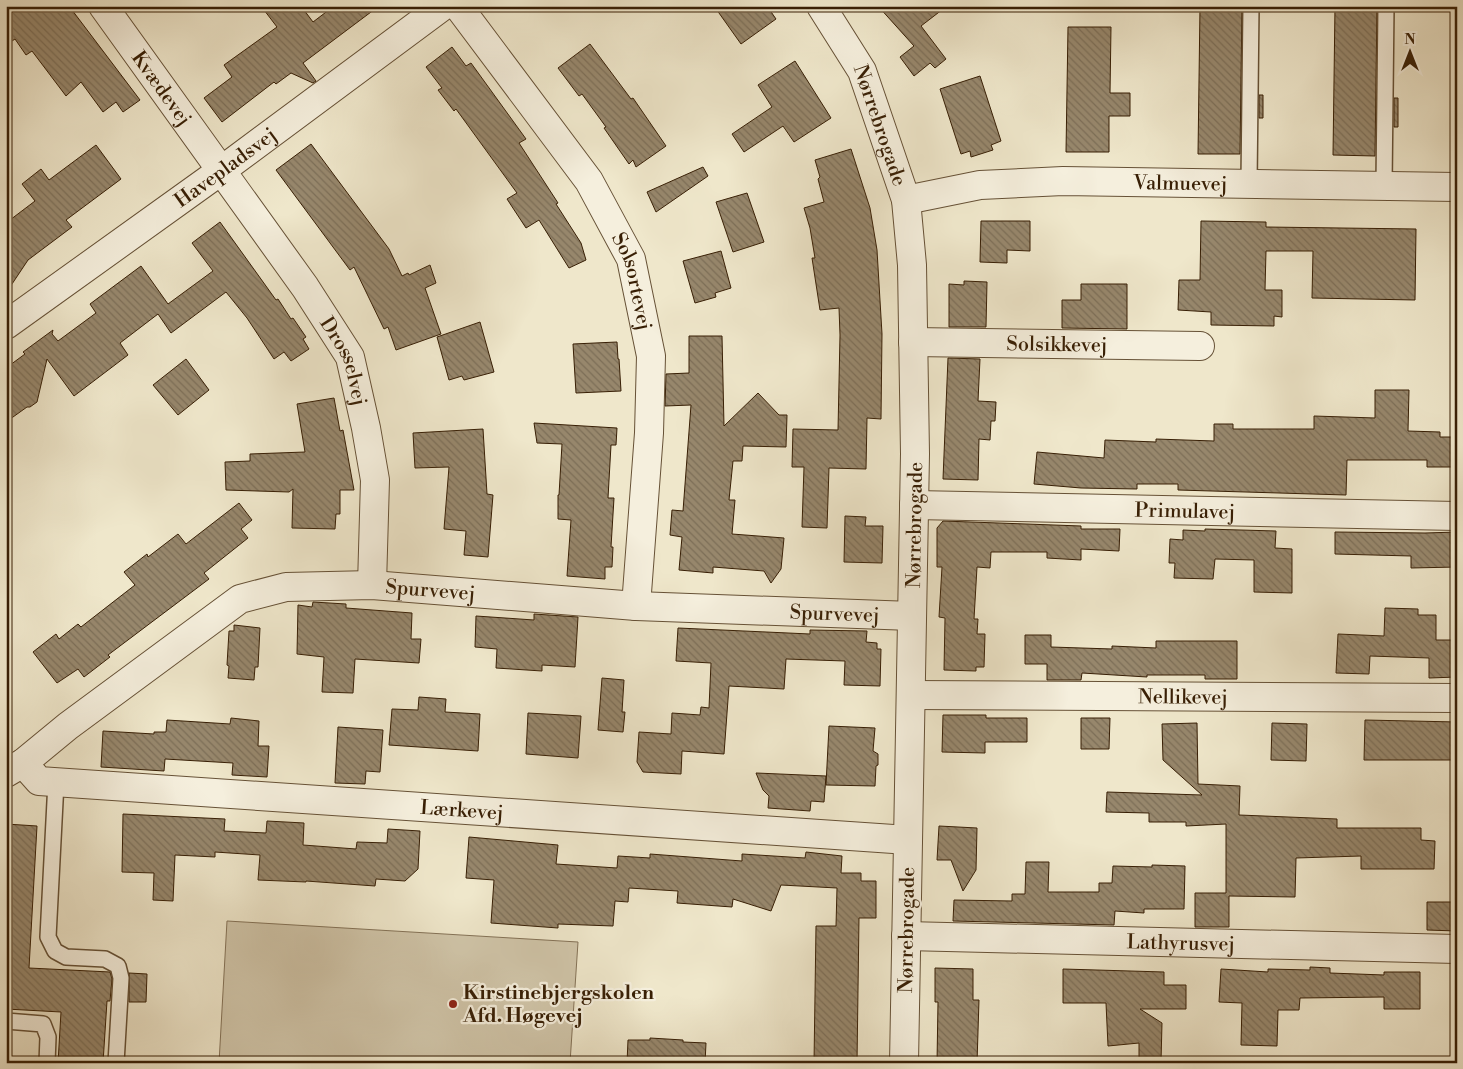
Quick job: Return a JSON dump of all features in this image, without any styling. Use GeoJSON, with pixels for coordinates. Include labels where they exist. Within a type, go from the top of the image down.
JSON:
{"type":"FeatureCollection","features":[{"type":"Feature","properties":{"kind":"street","name":"Kvædevej"},"geometry":{"type":"LineString","coordinates":[[103,6],[222,170]]}},
{"type":"Feature","properties":{"kind":"street","name":"Havepladsvej"},"geometry":{"type":"LineString","coordinates":[[6,325],[222,170],[443,6]]}},
{"type":"Feature","properties":{"kind":"street","name":"Solsortevej"},"geometry":{"type":"LineString","coordinates":[[458,6],[589,181],[631,259],[651,356],[649,433],[636,606]]}},
{"type":"Feature","properties":{"kind":"street","name":"Nørrebrogade"},"geometry":{"type":"LineString","coordinates":[[821,6],[862,71],[906,200],[912,265],[914,505],[904,1063]]}},
{"type":"Feature","properties":{"kind":"street","name":"Drosselvej"},"geometry":{"type":"LineString","coordinates":[[222,170],[305,287],[350,357],[366,428],[375,480],[372,586]]}},
{"type":"Feature","properties":{"kind":"street","name":"Valmuevej"},"geometry":{"type":"LineString","coordinates":[[906,200],[980,185],[1054,182],[1457,187]]}},
{"type":"Feature","properties":{"kind":"street","name":"Solsikkevej"},"geometry":{"type":"LineString","coordinates":[[913,342],[1200,346]]}},
{"type":"Feature","properties":{"kind":"street","name":"Primulavej"},"geometry":{"type":"LineString","coordinates":[[914,505],[1457,516]]}},
{"type":"Feature","properties":{"kind":"street","name":"Spurvevej"},"geometry":{"type":"LineString","coordinates":[[15,768],[68,726],[240,599],[286,587],[372,586],[636,606],[912,616]]}},
{"type":"Feature","properties":{"kind":"street","name":"Nellikevej"},"geometry":{"type":"LineString","coordinates":[[911,695],[1457,698]]}},
{"type":"Feature","properties":{"kind":"street","name":"Lærkevej"},"geometry":{"type":"LineString","coordinates":[[15,768],[39,781],[908,840]]}},
{"type":"Feature","properties":{"kind":"street","name":"Lathyrusvej"},"geometry":{"type":"LineString","coordinates":[[906,936],[1457,949]]}},
{"type":"Feature","properties":{"kind":"lane"},"geometry":{"type":"LineString","coordinates":[[1249,183],[1251,6]]}},
{"type":"Feature","properties":{"kind":"lane"},"geometry":{"type":"LineString","coordinates":[[1384,185],[1386,6]]}},
{"type":"Feature","properties":{"kind":"lane"},"geometry":{"type":"LineString","coordinates":[[56,782],[48,937],[55,951],[66,957],[105,959],[118,966],[121,978],[116,1063]]}},
{"type":"Feature","properties":{"kind":"lane"},"geometry":{"type":"LineString","coordinates":[[6,1021],[43,1024],[48,1037],[47,1063]]}},
{"type":"Feature","properties":{"kind":"shaded area"},"geometry":{"type":"Polygon","coordinates":[[[227,921],[578,942],[570,1063],[219,1063],[227,921]]]}},
{"type":"Feature","properties":{"kind":"building"},"geometry":{"type":"Polygon","coordinates":[[[6,6],[69,6],[140,100],[123,112],[116,102],[103,112],[81,82],[66,96],[32,51],[26,55],[15,39],[6,45],[6,6]]]}},
{"type":"Feature","properties":{"kind":"building"},"geometry":{"type":"Polygon","coordinates":[[[261,6],[301,6],[313,22],[334,6],[379,6],[303,63],[316,81],[313,83],[291,73],[276,84],[274,82],[222,122],[204,98],[232,77],[224,65],[277,27],[261,6]]]}},
{"type":"Feature","properties":{"kind":"building"},"geometry":{"type":"Polygon","coordinates":[[[714,6],[767,6],[776,19],[741,44],[714,6]]]}},
{"type":"Feature","properties":{"kind":"building"},"geometry":{"type":"Polygon","coordinates":[[[878,6],[947,6],[921,26],[946,59],[935,68],[930,63],[914,76],[900,57],[914,46],[878,6]]]}},
{"type":"Feature","properties":{"kind":"building"},"geometry":{"type":"Polygon","coordinates":[[[1200,6],[1242,6],[1240,154],[1198,154],[1200,6]]]}},
{"type":"Feature","properties":{"kind":"building"},"geometry":{"type":"Polygon","coordinates":[[[1335,6],[1377,6],[1375,156],[1333,155],[1335,6]]]}},
{"type":"Feature","properties":{"kind":"building"},"geometry":{"type":"Polygon","coordinates":[[[1068,27],[1111,27],[1110,93],[1130,93],[1130,116],[1109,116],[1109,152],[1066,152],[1068,27]]]}},
{"type":"Feature","properties":{"kind":"building"},"geometry":{"type":"Polygon","coordinates":[[[590,44],[631,99],[633,98],[666,146],[636,167],[633,160],[629,164],[604,128],[606,127],[582,94],[579,96],[558,68],[590,44]]]}},
{"type":"Feature","properties":{"kind":"building"},"geometry":{"type":"Polygon","coordinates":[[[452,47],[466,66],[471,63],[526,139],[519,143],[558,203],[556,204],[581,243],[586,260],[569,268],[539,220],[526,228],[507,199],[517,193],[456,109],[454,111],[438,90],[442,88],[426,67],[452,47]]]}},
{"type":"Feature","properties":{"kind":"building"},"geometry":{"type":"Polygon","coordinates":[[[795,61],[831,118],[794,142],[783,126],[744,152],[732,134],[772,107],[758,85],[795,61]]]}},
{"type":"Feature","properties":{"kind":"building"},"geometry":{"type":"Polygon","coordinates":[[[980,76],[1001,141],[991,145],[993,150],[971,157],[970,151],[961,154],[940,89],[980,76]]]}},
{"type":"Feature","properties":{"kind":"building"},"geometry":{"type":"Polygon","coordinates":[[[1259,95],[1263,95],[1263,118],[1259,118],[1259,95]]]}},
{"type":"Feature","properties":{"kind":"building"},"geometry":{"type":"Polygon","coordinates":[[[1394,98],[1398,98],[1398,127],[1394,127],[1394,98]]]}},
{"type":"Feature","properties":{"kind":"building"},"geometry":{"type":"Polygon","coordinates":[[[311,144],[389,249],[402,276],[408,273],[409,275],[430,265],[436,283],[425,288],[441,334],[396,350],[388,327],[384,329],[354,267],[350,270],[276,170],[311,144]]]}},
{"type":"Feature","properties":{"kind":"building"},"geometry":{"type":"Polygon","coordinates":[[[96,145],[121,179],[66,220],[72,227],[28,260],[6,293],[6,223],[35,201],[22,184],[41,169],[49,180],[96,145]]]}},
{"type":"Feature","properties":{"kind":"building"},"geometry":{"type":"Polygon","coordinates":[[[851,149],[870,208],[877,250],[882,334],[881,419],[867,418],[866,469],[829,468],[827,528],[802,527],[804,467],[792,467],[793,429],[838,430],[840,335],[839,308],[820,310],[812,258],[815,258],[810,228],[804,208],[824,202],[815,160],[851,149]]]}},
{"type":"Feature","properties":{"kind":"building"},"geometry":{"type":"Polygon","coordinates":[[[703,167],[708,176],[656,212],[647,192],[703,167]]]}},
{"type":"Feature","properties":{"kind":"building"},"geometry":{"type":"Polygon","coordinates":[[[747,193],[764,242],[733,252],[716,202],[747,193]]]}},
{"type":"Feature","properties":{"kind":"building"},"geometry":{"type":"Polygon","coordinates":[[[981,221],[1030,221],[1030,251],[1007,250],[1007,263],[980,262],[981,221]]]}},
{"type":"Feature","properties":{"kind":"building"},"geometry":{"type":"Polygon","coordinates":[[[1201,221],[1266,222],[1266,227],[1416,229],[1415,300],[1312,298],[1313,251],[1266,251],[1265,290],[1282,290],[1282,317],[1274,316],[1274,326],[1211,325],[1211,312],[1178,310],[1179,280],[1200,280],[1201,221]]]}},
{"type":"Feature","properties":{"kind":"building"},"geometry":{"type":"Polygon","coordinates":[[[220,222],[276,300],[278,299],[291,319],[293,318],[306,337],[303,339],[309,349],[291,361],[284,352],[274,359],[247,318],[226,292],[171,333],[158,314],[120,343],[128,355],[74,396],[47,359],[37,402],[6,422],[6,368],[25,354],[23,352],[53,330],[52,334],[58,341],[96,313],[90,304],[141,266],[168,304],[213,271],[192,243],[220,222]]]}},
{"type":"Feature","properties":{"kind":"building"},"geometry":{"type":"Polygon","coordinates":[[[721,251],[731,288],[715,293],[716,297],[695,303],[683,261],[721,251]]]}},
{"type":"Feature","properties":{"kind":"building"},"geometry":{"type":"Polygon","coordinates":[[[964,281],[987,282],[986,327],[949,327],[949,284],[964,285],[964,281]]]}},
{"type":"Feature","properties":{"kind":"building"},"geometry":{"type":"Polygon","coordinates":[[[1081,284],[1127,284],[1127,329],[1062,328],[1062,300],[1081,300],[1081,284]]]}},
{"type":"Feature","properties":{"kind":"building"},"geometry":{"type":"Polygon","coordinates":[[[480,322],[494,372],[464,380],[462,376],[449,380],[437,337],[480,322]]]}},
{"type":"Feature","properties":{"kind":"building"},"geometry":{"type":"Polygon","coordinates":[[[689,336],[722,336],[724,426],[758,393],[779,415],[787,415],[786,447],[743,446],[742,461],[733,461],[729,500],[735,500],[732,534],[784,538],[781,569],[771,583],[764,571],[713,567],[713,573],[679,570],[682,537],[670,535],[672,510],[683,511],[691,405],[665,406],[666,374],[689,373],[689,336]]]}},
{"type":"Feature","properties":{"kind":"building"},"geometry":{"type":"Polygon","coordinates":[[[617,342],[621,391],[576,393],[573,344],[617,342]]]}},
{"type":"Feature","properties":{"kind":"building"},"geometry":{"type":"Polygon","coordinates":[[[948,358],[980,359],[978,401],[996,402],[995,421],[991,421],[990,440],[979,439],[978,480],[943,479],[948,358]]]}},
{"type":"Feature","properties":{"kind":"building"},"geometry":{"type":"Polygon","coordinates":[[[186,359],[209,390],[178,415],[153,385],[186,359]]]}},
{"type":"Feature","properties":{"kind":"building"},"geometry":{"type":"Polygon","coordinates":[[[1375,390],[1409,390],[1408,431],[1440,432],[1440,437],[1457,437],[1457,467],[1427,467],[1427,460],[1347,460],[1346,495],[1178,490],[1178,484],[1137,484],[1137,489],[1081,488],[1034,484],[1037,452],[1104,458],[1105,440],[1156,442],[1156,439],[1214,441],[1214,424],[1233,424],[1233,429],[1314,429],[1314,416],[1375,418],[1375,390]]]}},
{"type":"Feature","properties":{"kind":"building"},"geometry":{"type":"Polygon","coordinates":[[[334,398],[340,431],[343,430],[354,490],[340,490],[340,514],[336,514],[335,529],[292,528],[293,489],[289,492],[226,490],[225,462],[250,461],[250,454],[305,452],[297,404],[334,398]]]}},
{"type":"Feature","properties":{"kind":"building"},"geometry":{"type":"Polygon","coordinates":[[[534,423],[617,428],[616,445],[611,445],[608,498],[614,498],[611,547],[613,547],[612,567],[605,567],[605,579],[567,576],[571,520],[558,519],[562,444],[537,443],[534,423]]]}},
{"type":"Feature","properties":{"kind":"building"},"geometry":{"type":"Polygon","coordinates":[[[483,429],[487,494],[493,495],[488,557],[464,555],[466,531],[444,529],[449,467],[415,468],[413,433],[483,429]]]}},
{"type":"Feature","properties":{"kind":"building"},"geometry":{"type":"Polygon","coordinates":[[[239,503],[252,520],[241,529],[248,538],[204,573],[209,579],[108,655],[110,657],[84,677],[78,669],[57,683],[33,652],[56,634],[59,639],[78,624],[81,627],[135,585],[124,572],[147,554],[148,557],[178,534],[186,544],[239,503]]]}},
{"type":"Feature","properties":{"kind":"building"},"geometry":{"type":"Polygon","coordinates":[[[845,516],[866,517],[865,526],[883,526],[882,563],[844,562],[845,516]]]}},
{"type":"Feature","properties":{"kind":"building"},"geometry":{"type":"Polygon","coordinates":[[[943,521],[1081,526],[1081,529],[1120,529],[1119,551],[1081,549],[1081,560],[1047,558],[1047,552],[991,552],[990,568],[977,567],[974,619],[978,619],[977,634],[985,634],[984,667],[976,667],[976,671],[944,670],[945,618],[939,617],[942,567],[937,567],[937,528],[943,521]]]}},
{"type":"Feature","properties":{"kind":"building"},"geometry":{"type":"Polygon","coordinates":[[[1205,529],[1276,531],[1275,548],[1292,549],[1292,593],[1254,592],[1254,560],[1215,559],[1213,579],[1174,578],[1175,563],[1169,563],[1170,539],[1183,540],[1183,530],[1205,531],[1205,529]]]}},
{"type":"Feature","properties":{"kind":"building"},"geometry":{"type":"Polygon","coordinates":[[[1335,532],[1457,532],[1457,567],[1411,568],[1411,556],[1335,554],[1335,532]]]}},
{"type":"Feature","properties":{"kind":"building"},"geometry":{"type":"Polygon","coordinates":[[[313,602],[346,604],[346,608],[412,613],[411,639],[421,639],[419,663],[355,659],[353,693],[322,692],[324,657],[297,654],[298,605],[312,607],[313,602]]]}},
{"type":"Feature","properties":{"kind":"building"},"geometry":{"type":"Polygon","coordinates":[[[1385,608],[1418,609],[1418,615],[1436,615],[1436,640],[1457,640],[1457,677],[1429,678],[1429,658],[1370,656],[1369,674],[1336,673],[1338,634],[1384,636],[1385,608]]]}},
{"type":"Feature","properties":{"kind":"building"},"geometry":{"type":"Polygon","coordinates":[[[534,614],[578,617],[575,667],[542,665],[542,671],[496,668],[497,649],[475,647],[476,616],[534,620],[534,614]]]}},
{"type":"Feature","properties":{"kind":"building"},"geometry":{"type":"Polygon","coordinates":[[[234,625],[260,628],[258,667],[255,667],[254,680],[228,678],[229,631],[234,631],[234,625]]]}},
{"type":"Feature","properties":{"kind":"building"},"geometry":{"type":"Polygon","coordinates":[[[678,628],[810,634],[810,630],[867,631],[866,642],[877,643],[877,649],[881,649],[880,686],[844,685],[845,661],[786,659],[784,689],[729,686],[724,754],[682,751],[681,774],[643,772],[637,762],[639,732],[671,734],[672,713],[700,715],[701,707],[709,708],[711,663],[676,661],[678,628]]]}},
{"type":"Feature","properties":{"kind":"building"},"geometry":{"type":"Polygon","coordinates":[[[1025,635],[1051,635],[1051,647],[1112,649],[1112,646],[1156,648],[1156,641],[1237,641],[1237,679],[1205,679],[1205,675],[1147,675],[1147,677],[1082,673],[1081,680],[1047,680],[1047,664],[1025,664],[1025,635]]]}},
{"type":"Feature","properties":{"kind":"building"},"geometry":{"type":"Polygon","coordinates":[[[602,678],[624,680],[622,712],[625,712],[623,732],[598,730],[602,678]]]}},
{"type":"Feature","properties":{"kind":"building"},"geometry":{"type":"Polygon","coordinates":[[[419,697],[446,699],[445,712],[480,714],[478,751],[389,745],[392,709],[418,710],[419,697]]]}},
{"type":"Feature","properties":{"kind":"building"},"geometry":{"type":"Polygon","coordinates":[[[528,713],[581,716],[578,758],[526,754],[528,713]]]}},
{"type":"Feature","properties":{"kind":"building"},"geometry":{"type":"Polygon","coordinates":[[[943,715],[986,715],[986,718],[1027,718],[1027,742],[985,742],[985,753],[942,752],[943,715]]]}},
{"type":"Feature","properties":{"kind":"building"},"geometry":{"type":"Polygon","coordinates":[[[231,718],[259,721],[258,746],[269,746],[267,777],[232,775],[233,763],[165,759],[164,771],[101,767],[103,731],[154,734],[154,732],[166,732],[167,720],[230,724],[231,718]]]}},
{"type":"Feature","properties":{"kind":"building"},"geometry":{"type":"Polygon","coordinates":[[[1081,718],[1110,718],[1109,749],[1081,749],[1081,718]]]}},
{"type":"Feature","properties":{"kind":"building"},"geometry":{"type":"Polygon","coordinates":[[[1365,720],[1457,722],[1457,760],[1364,760],[1365,720]]]}},
{"type":"Feature","properties":{"kind":"building"},"geometry":{"type":"Polygon","coordinates":[[[1197,723],[1198,784],[1240,786],[1239,815],[1337,819],[1337,828],[1421,828],[1421,840],[1435,841],[1434,869],[1361,869],[1361,856],[1296,858],[1295,897],[1229,896],[1229,927],[1195,927],[1195,893],[1226,893],[1226,824],[1186,826],[1186,822],[1149,822],[1149,813],[1106,812],[1107,792],[1202,795],[1163,760],[1162,724],[1197,723]]]}},
{"type":"Feature","properties":{"kind":"building"},"geometry":{"type":"Polygon","coordinates":[[[1272,723],[1307,724],[1306,761],[1271,760],[1272,723]]]}},
{"type":"Feature","properties":{"kind":"building"},"geometry":{"type":"Polygon","coordinates":[[[829,726],[875,728],[873,751],[878,754],[878,765],[876,766],[875,786],[826,785],[829,726]]]}},
{"type":"Feature","properties":{"kind":"building"},"geometry":{"type":"Polygon","coordinates":[[[338,727],[383,730],[380,772],[366,771],[365,784],[335,783],[338,727]]]}},
{"type":"Feature","properties":{"kind":"building"},"geometry":{"type":"Polygon","coordinates":[[[756,773],[826,776],[824,802],[811,801],[810,811],[768,808],[769,796],[763,790],[756,773]]]}},
{"type":"Feature","properties":{"kind":"building"},"geometry":{"type":"Polygon","coordinates":[[[123,814],[225,819],[224,831],[266,833],[267,821],[304,823],[303,845],[356,849],[357,842],[387,843],[388,829],[420,831],[418,869],[405,881],[376,879],[375,886],[258,880],[260,855],[215,852],[215,857],[175,855],[173,901],[153,900],[154,873],[122,872],[123,814]]]}},
{"type":"Feature","properties":{"kind":"building"},"geometry":{"type":"Polygon","coordinates":[[[6,824],[37,826],[29,968],[110,972],[112,979],[110,1001],[107,1001],[103,1063],[58,1063],[61,1012],[6,1009],[6,824]]]}},
{"type":"Feature","properties":{"kind":"building"},"geometry":{"type":"Polygon","coordinates":[[[939,826],[977,828],[976,870],[963,891],[951,860],[937,860],[939,826]]]}},
{"type":"Feature","properties":{"kind":"building"},"geometry":{"type":"Polygon","coordinates":[[[469,837],[558,845],[556,864],[617,868],[618,856],[650,858],[650,854],[742,861],[742,854],[805,858],[806,852],[842,856],[841,873],[861,873],[861,881],[876,881],[876,918],[859,918],[857,1063],[814,1063],[816,926],[836,926],[837,888],[781,885],[771,911],[733,899],[732,907],[677,903],[678,891],[629,888],[628,902],[615,901],[613,926],[558,924],[558,928],[491,923],[494,880],[466,878],[469,837]]]}},
{"type":"Feature","properties":{"kind":"building"},"geometry":{"type":"Polygon","coordinates":[[[1026,862],[1049,862],[1048,892],[1099,892],[1099,883],[1112,883],[1113,866],[1185,866],[1184,909],[1144,909],[1144,913],[1115,911],[1114,925],[953,921],[954,900],[1012,901],[1012,894],[1025,894],[1026,862]]]}},
{"type":"Feature","properties":{"kind":"building"},"geometry":{"type":"Polygon","coordinates":[[[1427,902],[1457,902],[1457,931],[1427,930],[1427,902]]]}},
{"type":"Feature","properties":{"kind":"building"},"geometry":{"type":"Polygon","coordinates":[[[1310,967],[1330,968],[1330,973],[1384,975],[1384,972],[1420,972],[1420,1009],[1384,1009],[1384,997],[1300,998],[1299,1010],[1278,1010],[1277,1046],[1241,1045],[1242,1003],[1219,1002],[1221,969],[1268,972],[1268,969],[1310,970],[1310,967]]]}},
{"type":"Feature","properties":{"kind":"building"},"geometry":{"type":"Polygon","coordinates":[[[935,968],[973,969],[973,1000],[979,1000],[977,1063],[937,1063],[938,1002],[935,1002],[935,968]]]}},
{"type":"Feature","properties":{"kind":"building"},"geometry":{"type":"Polygon","coordinates":[[[1063,969],[1164,972],[1164,985],[1186,985],[1186,1009],[1140,1009],[1162,1023],[1161,1062],[1139,1061],[1139,1043],[1108,1046],[1106,1003],[1063,1003],[1063,969]]]}},
{"type":"Feature","properties":{"kind":"building"},"geometry":{"type":"Polygon","coordinates":[[[129,973],[147,974],[146,1002],[129,1002],[129,973]]]}},
{"type":"Feature","properties":{"kind":"building"},"geometry":{"type":"Polygon","coordinates":[[[650,1038],[706,1043],[705,1063],[627,1063],[628,1040],[650,1040],[650,1038]]]}},
{"type":"Feature","properties":{"kind":"place","name":"Kirstinebjergskolen Afd. Høgevej"},"geometry":{"type":"Point","coordinates":[453,1004]}}]}
